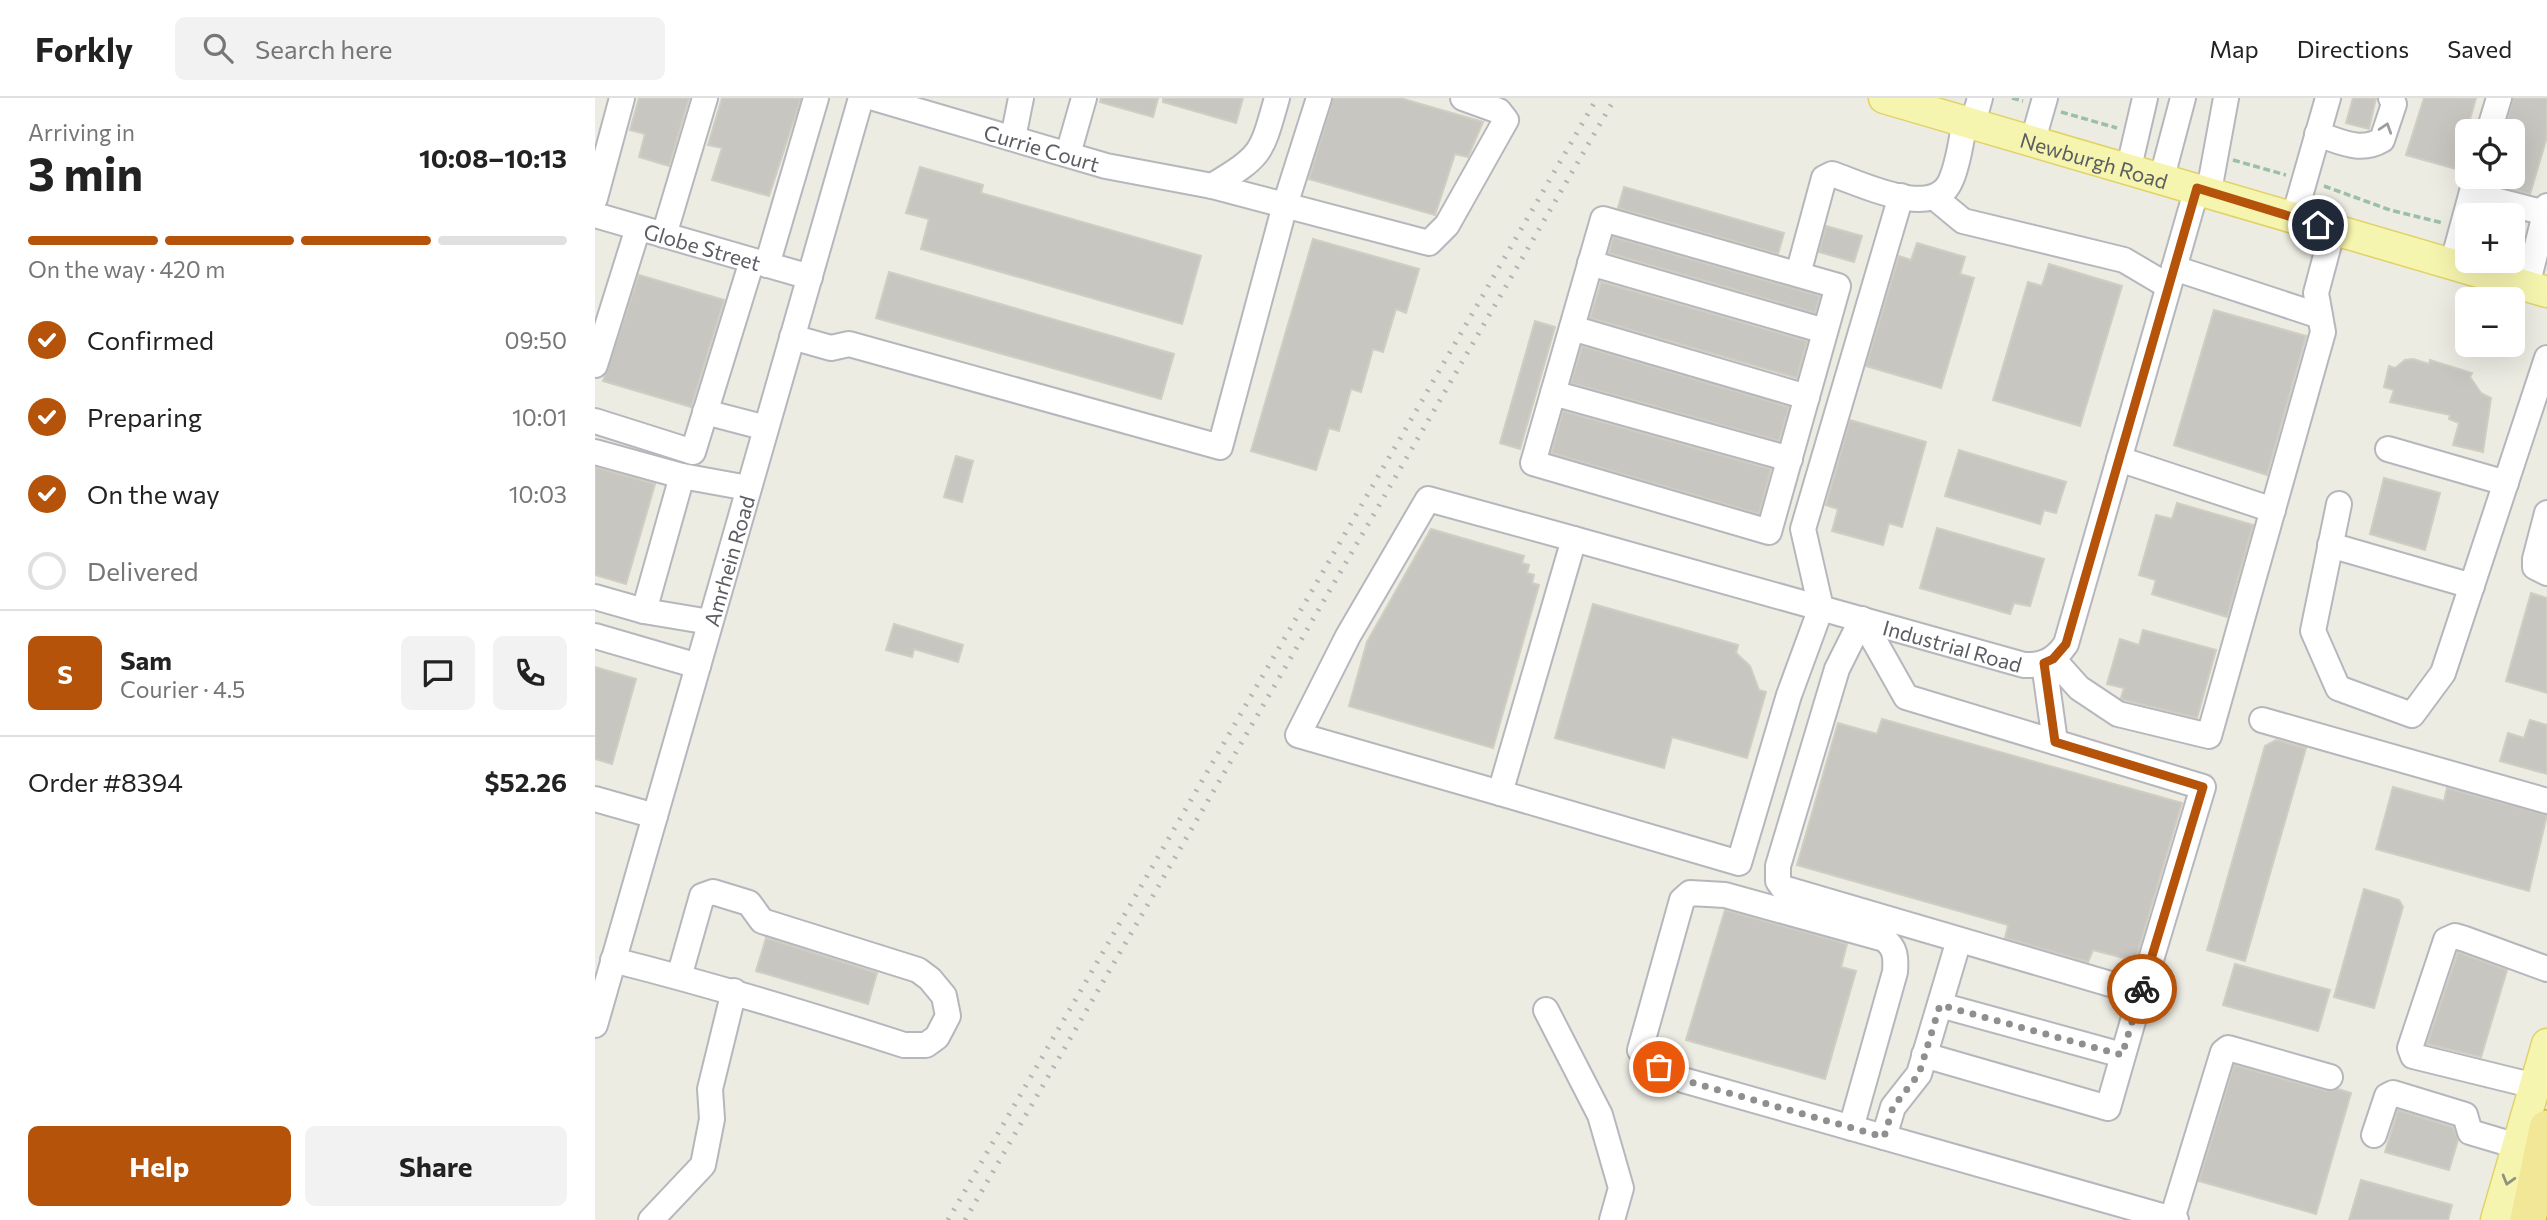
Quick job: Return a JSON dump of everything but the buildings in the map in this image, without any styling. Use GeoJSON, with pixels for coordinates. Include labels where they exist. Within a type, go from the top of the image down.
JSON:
{"type":"FeatureCollection","features":[{"type":"Feature","properties":{"kind":"highway"},"geometry":{"type":"LineString","coordinates":[[2528,1220],[2547,1128]]}},
{"type":"Feature","properties":{"kind":"main road","name":"Newburgh Road"},"geometry":{"type":"LineString","coordinates":[[1884,98],[1973,114],[2033,140],[2537,289]]}},
{"type":"Feature","properties":{"kind":"main road"},"geometry":{"type":"LineString","coordinates":[[2496,1220],[2547,1044]]}},
{"type":"Feature","properties":{"kind":"street"},"geometry":{"type":"LineString","coordinates":[[595,212],[622,98]]}},
{"type":"Feature","properties":{"kind":"street"},"geometry":{"type":"LineString","coordinates":[[664,235],[705,98]]}},
{"type":"Feature","properties":{"kind":"street"},"geometry":{"type":"LineString","coordinates":[[595,421],[694,452],[705,412],[816,98]]}},
{"type":"Feature","properties":{"kind":"street","name":"Amrhein Road"},"geometry":{"type":"LineString","coordinates":[[595,1025],[606,969],[655,816],[861,98]]}},
{"type":"Feature","properties":{"kind":"street","name":"Currie Court"},"geometry":{"type":"LineString","coordinates":[[874,98],[925,105],[1013,138],[1106,166],[1212,186],[1429,243],[1447,225],[1506,120],[1499,111],[1463,98]]}},
{"type":"Feature","properties":{"kind":"street"},"geometry":{"type":"LineString","coordinates":[[1013,138],[1021,98]]}},
{"type":"Feature","properties":{"kind":"street"},"geometry":{"type":"LineString","coordinates":[[1067,154],[1084,98]]}},
{"type":"Feature","properties":{"kind":"street"},"geometry":{"type":"LineString","coordinates":[[1212,186],[1248,164],[1263,147],[1277,98]]}},
{"type":"Feature","properties":{"kind":"street"},"geometry":{"type":"LineString","coordinates":[[792,338],[831,348],[849,344],[1220,447],[1285,205],[1319,98]]}},
{"type":"Feature","properties":{"kind":"street"},"geometry":{"type":"LineString","coordinates":[[2129,167],[2145,98]]}},
{"type":"Feature","properties":{"kind":"street"},"geometry":{"type":"LineString","coordinates":[[2162,177],[2183,98]]}},
{"type":"Feature","properties":{"kind":"street","name":"Industrial Road"},"geometry":{"type":"LineString","coordinates":[[1500,793],[1297,735],[1348,636],[1428,499],[2024,665],[2048,661],[2066,644],[2171,277],[2215,156],[2226,98]]}},
{"type":"Feature","properties":{"kind":"street"},"geometry":{"type":"LineString","coordinates":[[2294,217],[2328,98]]}},
{"type":"Feature","properties":{"kind":"street"},"geometry":{"type":"LineString","coordinates":[[2317,134],[2362,148],[2372,146],[2382,140],[2394,104],[2391,98]]}},
{"type":"Feature","properties":{"kind":"street"},"geometry":{"type":"LineString","coordinates":[[2493,119],[2499,98]]}},
{"type":"Feature","properties":{"kind":"street"},"geometry":{"type":"LineString","coordinates":[[2033,140],[2044,102]]}},
{"type":"Feature","properties":{"kind":"street"},"geometry":{"type":"LineString","coordinates":[[1798,274],[1824,178],[1832,174],[1924,202],[1943,194],[1951,181],[1973,114]]}},
{"type":"Feature","properties":{"kind":"street"},"geometry":{"type":"LineString","coordinates":[[2486,189],[2546,210],[2537,289]]}},
{"type":"Feature","properties":{"kind":"street"},"geometry":{"type":"LineString","coordinates":[[1574,539],[1500,793],[1739,863],[1790,695],[1821,608],[1803,529],[1901,196]]}},
{"type":"Feature","properties":{"kind":"street"},"geometry":{"type":"LineString","coordinates":[[1934,197],[1963,222],[2124,260],[2171,277],[2320,316]]}},
{"type":"Feature","properties":{"kind":"street","name":"Globe Street"},"geometry":{"type":"LineString","coordinates":[[595,212],[638,228],[810,277]]}},
{"type":"Feature","properties":{"kind":"street"},"geometry":{"type":"LineString","coordinates":[[1603,219],[1798,274],[1838,286],[1769,532],[1533,463],[1603,219]]}},
{"type":"Feature","properties":{"kind":"street"},"geometry":{"type":"LineString","coordinates":[[595,365],[638,228]]}},
{"type":"Feature","properties":{"kind":"street"},"geometry":{"type":"LineString","coordinates":[[2048,661],[2079,688],[2118,714],[2209,736],[2323,332],[2316,293],[2333,229]]}},
{"type":"Feature","properties":{"kind":"street"},"geometry":{"type":"LineString","coordinates":[[2452,265],[2455,254]]}},
{"type":"Feature","properties":{"kind":"street"},"geometry":{"type":"LineString","coordinates":[[1590,263],[1825,331]]}},
{"type":"Feature","properties":{"kind":"street"},"geometry":{"type":"LineString","coordinates":[[1572,328],[1807,397]]}},
{"type":"Feature","properties":{"kind":"street"},"geometry":{"type":"LineString","coordinates":[[2339,504],[2313,631],[2338,688],[2412,715],[2443,673],[2547,358]]}},
{"type":"Feature","properties":{"kind":"street"},"geometry":{"type":"LineString","coordinates":[[1553,393],[1790,459]]}},
{"type":"Feature","properties":{"kind":"street"},"geometry":{"type":"LineString","coordinates":[[705,412],[766,428]]}},
{"type":"Feature","properties":{"kind":"street"},"geometry":{"type":"LineString","coordinates":[[2388,449],[2506,483]]}},
{"type":"Feature","properties":{"kind":"street"},"geometry":{"type":"LineString","coordinates":[[595,452],[682,476],[748,488]]}},
{"type":"Feature","properties":{"kind":"street"},"geometry":{"type":"LineString","coordinates":[[2119,459],[2273,510]]}},
{"type":"Feature","properties":{"kind":"street"},"geometry":{"type":"LineString","coordinates":[[644,611],[682,476]]}},
{"type":"Feature","properties":{"kind":"street"},"geometry":{"type":"LineString","coordinates":[[2547,513],[2535,559],[2535,567],[2547,573]]}},
{"type":"Feature","properties":{"kind":"street"},"geometry":{"type":"LineString","coordinates":[[2330,545],[2472,586]]}},
{"type":"Feature","properties":{"kind":"street"},"geometry":{"type":"LineString","coordinates":[[595,597],[644,611],[710,622]]}},
{"type":"Feature","properties":{"kind":"street"},"geometry":{"type":"LineString","coordinates":[[1862,619],[1906,697],[2203,787],[2108,1108],[1924,1055]]}},
{"type":"Feature","properties":{"kind":"street"},"geometry":{"type":"LineString","coordinates":[[1862,619],[1837,669],[1778,866],[1779,881],[1783,888],[2141,993]]}},
{"type":"Feature","properties":{"kind":"street"},"geometry":{"type":"LineString","coordinates":[[595,636],[698,666]]}},
{"type":"Feature","properties":{"kind":"street"},"geometry":{"type":"LineString","coordinates":[[2048,661],[2055,742]]}},
{"type":"Feature","properties":{"kind":"street"},"geometry":{"type":"LineString","coordinates":[[2262,720],[2547,802]]}},
{"type":"Feature","properties":{"kind":"street"},"geometry":{"type":"LineString","coordinates":[[595,799],[655,816]]}},
{"type":"Feature","properties":{"kind":"street"},"geometry":{"type":"LineString","coordinates":[[606,969],[679,977],[734,991],[904,1045],[926,1045],[937,1037],[948,1016],[944,996],[918,970],[762,921],[750,902],[713,892],[702,896],[679,977]]}},
{"type":"Feature","properties":{"kind":"street"},"geometry":{"type":"LineString","coordinates":[[1851,1128],[1895,972],[1896,958],[1892,945],[1884,939],[1725,895],[1690,893],[1682,900],[1640,1050],[1659,1067],[1683,1080],[1851,1128],[2174,1219],[2223,1052],[2228,1048],[2330,1077]]}},
{"type":"Feature","properties":{"kind":"street"},"geometry":{"type":"LineString","coordinates":[[2535,1086],[2413,1056],[2410,1048],[2446,940],[2455,936],[2466,939],[2547,970]]}},
{"type":"Feature","properties":{"kind":"street"},"geometry":{"type":"LineString","coordinates":[[1884,1137],[1893,1107],[1919,1074],[1959,940]]}},
{"type":"Feature","properties":{"kind":"street"},"geometry":{"type":"LineString","coordinates":[[651,1220],[703,1166],[712,1119],[710,1089],[734,991]]}},
{"type":"Feature","properties":{"kind":"street"},"geometry":{"type":"LineString","coordinates":[[1940,1005],[2122,1055]]}},
{"type":"Feature","properties":{"kind":"street"},"geometry":{"type":"LineString","coordinates":[[1546,1010],[1600,1115],[1621,1188],[1612,1220]]}},
{"type":"Feature","properties":{"kind":"street"},"geometry":{"type":"LineString","coordinates":[[2374,1135],[2387,1096],[2393,1093],[2465,1115],[2470,1132],[2517,1146]]}},
{"type":"Feature","properties":{"kind":"path"},"geometry":{"type":"LineString","coordinates":[[2012,98],[2044,102],[2136,133]]}},
{"type":"Feature","properties":{"kind":"path"},"geometry":{"type":"LineString","coordinates":[[2215,156],[2354,195],[2389,210],[2455,226]]}},
{"type":"Feature","properties":{"kind":"railway"},"geometry":{"type":"LineString","coordinates":[[948,1220],[1597,98]]}},
{"type":"Feature","properties":{"kind":"railway"},"geometry":{"type":"LineString","coordinates":[[965,1220],[1615,98]]}},
{"type":"Feature","properties":{"kind":"way so far"},"geometry":{"type":"LineString","coordinates":[[1659,1067],[1683,1080],[1884,1137],[1893,1107],[1919,1074],[1940,1005],[2122,1055],[2142,989]]}},
{"type":"Feature","properties":{"kind":"route"},"geometry":{"type":"LineString","coordinates":[[2142,989],[2203,787],[2055,742],[2044,663],[2053,659],[2066,644],[2197,188],[2318,225]]}}]}
